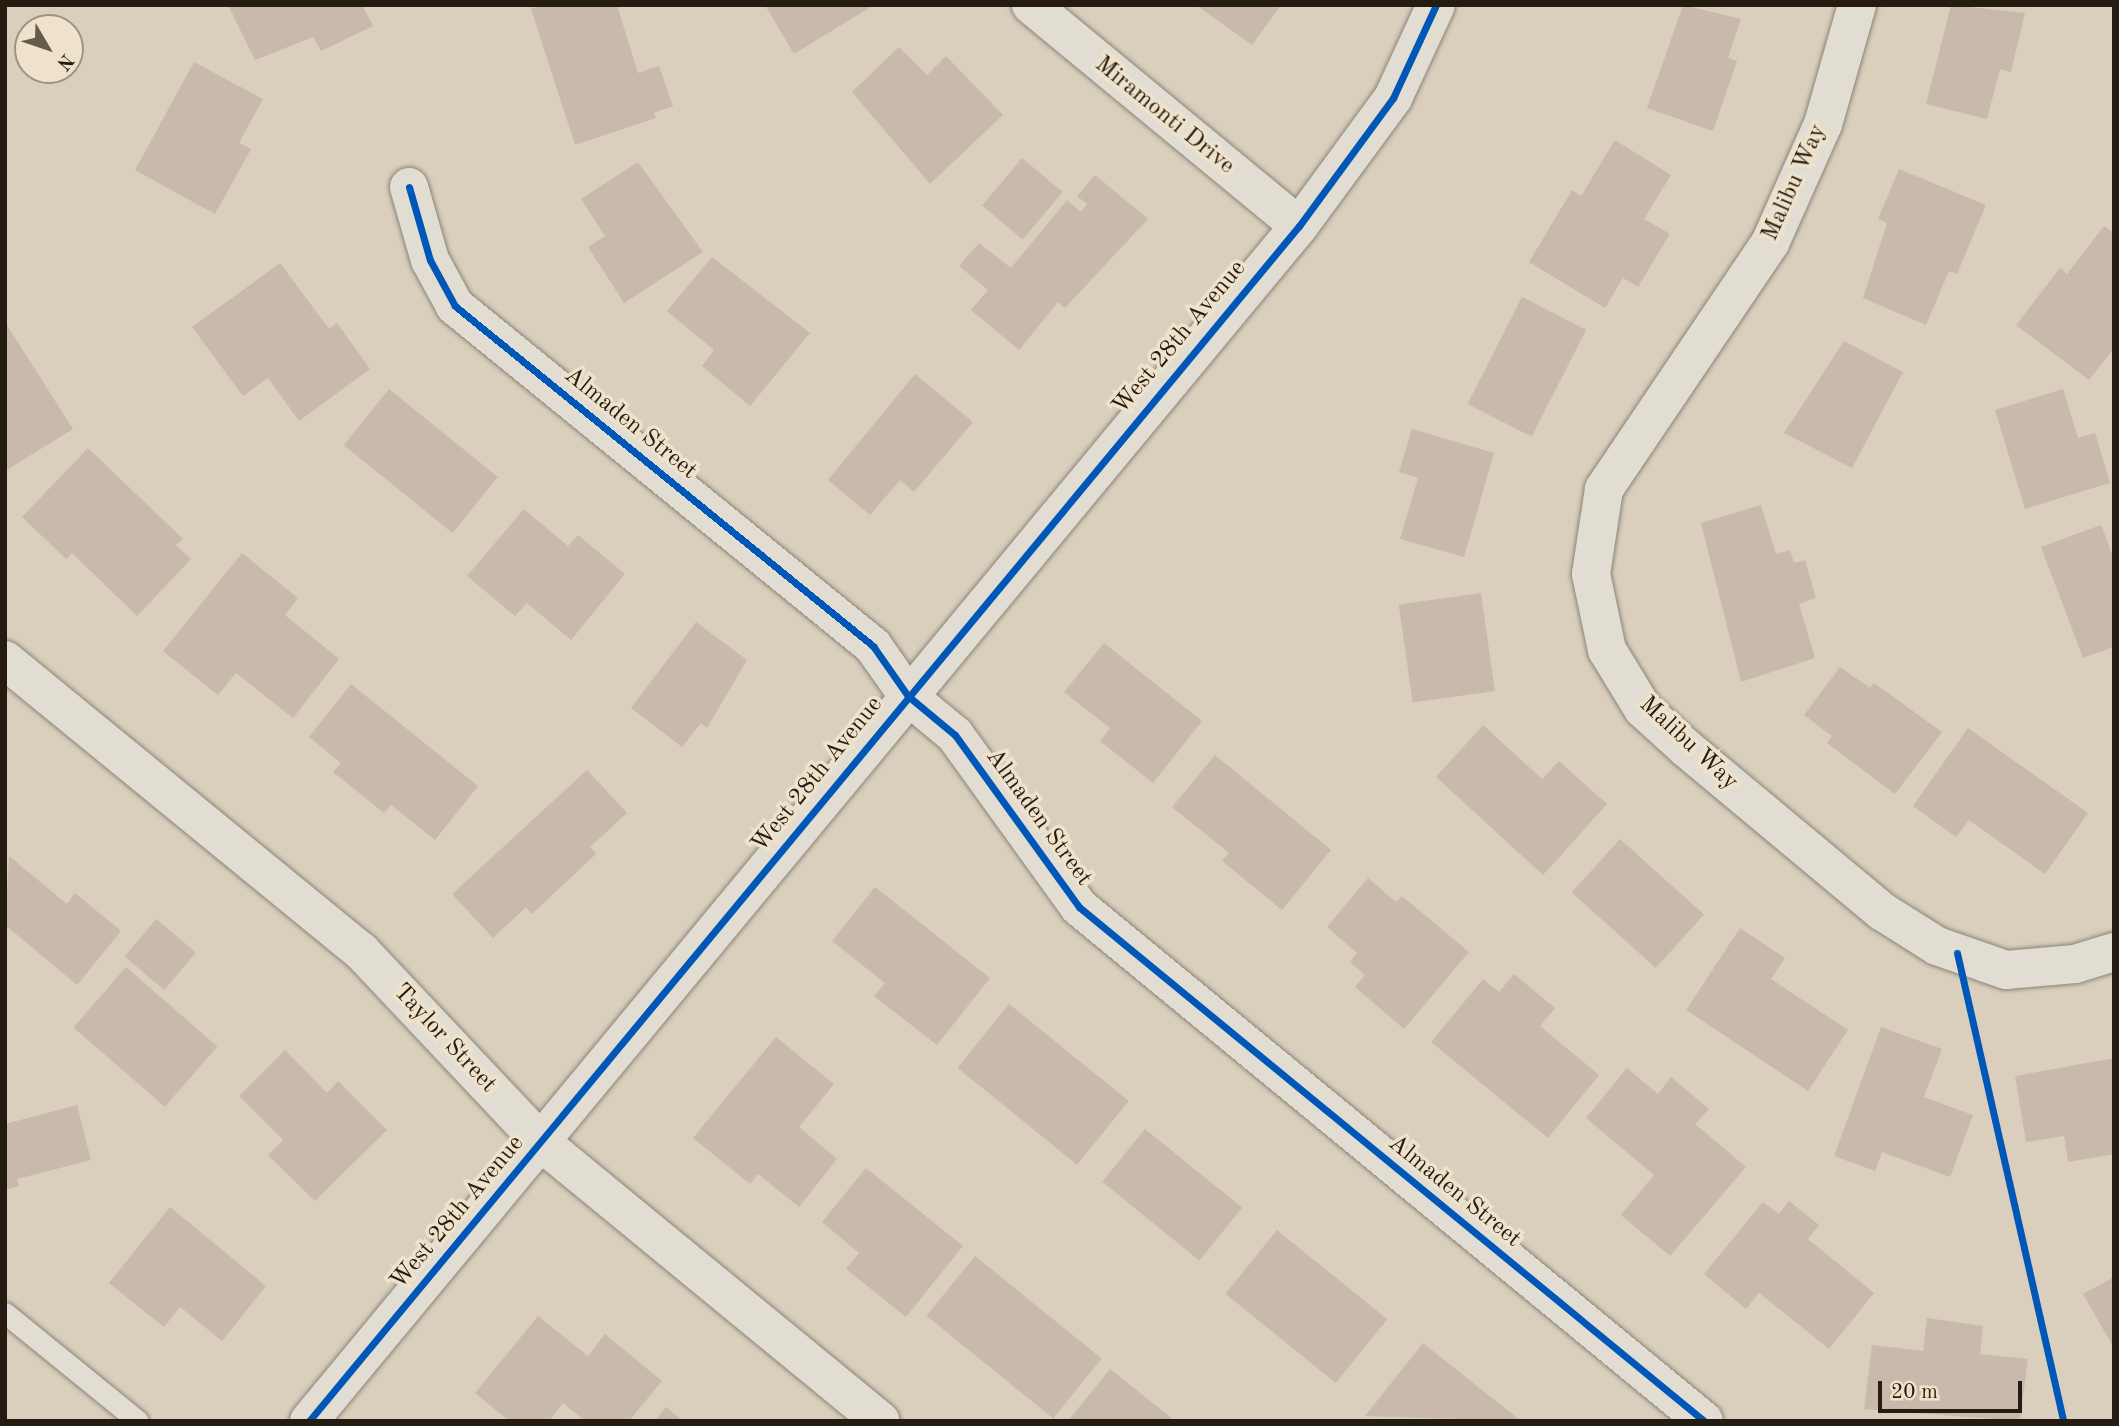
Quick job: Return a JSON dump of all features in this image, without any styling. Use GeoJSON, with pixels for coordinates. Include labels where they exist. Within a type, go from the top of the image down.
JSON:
{"type":"FeatureCollection","features":[{"type":"Feature","properties":{"kind":"street","name":"Miramonti Drive"},"geometry":{"type":"LineString","coordinates":[[1031,5],[1299,226]]}},
{"type":"Feature","properties":{"kind":"street","name":"West 28th Avenue"},"geometry":{"type":"LineString","coordinates":[[309,1421],[1299,226],[1393,98],[1436,5]]}},
{"type":"Feature","properties":{"kind":"street","name":"Malibu Way"},"geometry":{"type":"LineString","coordinates":[[1857,5],[1823,124],[1770,243],[1604,489],[1591,574],[1607,650],[1643,709],[1686,748],[1883,912],[1937,946],[2006,970],[2075,964],[2114,952]]}},
{"type":"Feature","properties":{"kind":"street","name":"Almaden Street"},"geometry":{"type":"LineString","coordinates":[[409,187],[429,260],[454,306],[873,646],[908,696],[955,735],[1079,907],[1704,1421]]}},
{"type":"Feature","properties":{"kind":"street","name":"Taylor Street"},"geometry":{"type":"LineString","coordinates":[[5,660],[361,951],[542,1143],[881,1421]]}},
{"type":"Feature","properties":{"kind":"lane"},"geometry":{"type":"LineString","coordinates":[[5,1313],[138,1421]]}},
{"type":"Feature","properties":{"kind":"building"},"geometry":{"type":"Polygon","coordinates":[[[228,5],[362,5],[373,26],[321,51],[313,37],[255,60],[228,5]]]}},
{"type":"Feature","properties":{"kind":"building"},"geometry":{"type":"Polygon","coordinates":[[[542,5],[617,5],[638,73],[659,66],[673,106],[654,113],[656,118],[575,145],[531,9],[542,5]]]}},
{"type":"Feature","properties":{"kind":"building"},"geometry":{"type":"Polygon","coordinates":[[[765,5],[874,5],[794,54],[765,5]]]}},
{"type":"Feature","properties":{"kind":"building"},"geometry":{"type":"Polygon","coordinates":[[[1196,5],[1281,5],[1252,45],[1196,5]]]}},
{"type":"Feature","properties":{"kind":"building"},"geometry":{"type":"Polygon","coordinates":[[[1683,5],[1741,19],[1728,58],[1737,61],[1713,131],[1647,108],[1683,5]]]}},
{"type":"Feature","properties":{"kind":"building"},"geometry":{"type":"Polygon","coordinates":[[[1951,5],[2025,13],[2011,72],[2000,69],[1987,119],[1926,104],[1951,5]]]}},
{"type":"Feature","properties":{"kind":"building"},"geometry":{"type":"Polygon","coordinates":[[[899,47],[927,75],[946,56],[1003,115],[930,184],[852,92],[899,47]]]}},
{"type":"Feature","properties":{"kind":"building"},"geometry":{"type":"Polygon","coordinates":[[[194,62],[263,99],[239,143],[251,149],[215,214],[135,170],[194,62]]]}},
{"type":"Feature","properties":{"kind":"building"},"geometry":{"type":"Polygon","coordinates":[[[1615,140],[1671,175],[1644,219],[1670,234],[1638,287],[1623,278],[1605,308],[1529,262],[1572,190],[1581,196],[1615,140]]]}},
{"type":"Feature","properties":{"kind":"building"},"geometry":{"type":"Polygon","coordinates":[[[1022,158],[1063,192],[1023,240],[982,205],[1022,158]]]}},
{"type":"Feature","properties":{"kind":"building"},"geometry":{"type":"Polygon","coordinates":[[[638,162],[703,252],[624,303],[588,247],[605,236],[581,199],[638,162]]]}},
{"type":"Feature","properties":{"kind":"building"},"geometry":{"type":"Polygon","coordinates":[[[1899,169],[1986,205],[1957,274],[1949,271],[1926,325],[1863,298],[1887,223],[1878,219],[1899,169]]]}},
{"type":"Feature","properties":{"kind":"building"},"geometry":{"type":"Polygon","coordinates":[[[1095,175],[1148,219],[1065,308],[1058,302],[1019,350],[971,310],[988,290],[959,266],[979,243],[1011,268],[1067,200],[1081,212],[1087,204],[1077,196],[1095,175]]]}},
{"type":"Feature","properties":{"kind":"building"},"geometry":{"type":"Polygon","coordinates":[[[2104,226],[2114,233],[2114,348],[2089,380],[2016,325],[2060,268],[2067,274],[2104,226]]]}},
{"type":"Feature","properties":{"kind":"building"},"geometry":{"type":"Polygon","coordinates":[[[712,257],[810,333],[750,406],[702,366],[714,350],[667,311],[712,257]]]}},
{"type":"Feature","properties":{"kind":"building"},"geometry":{"type":"Polygon","coordinates":[[[280,263],[329,329],[337,323],[370,369],[299,421],[268,378],[243,396],[192,327],[280,263]]]}},
{"type":"Feature","properties":{"kind":"building"},"geometry":{"type":"Polygon","coordinates":[[[1522,297],[1586,330],[1532,437],[1468,404],[1522,297]]]}},
{"type":"Feature","properties":{"kind":"building"},"geometry":{"type":"Polygon","coordinates":[[[5,322],[73,429],[5,471],[5,322]]]}},
{"type":"Feature","properties":{"kind":"building"},"geometry":{"type":"Polygon","coordinates":[[[1844,341],[1903,372],[1852,468],[1784,433],[1844,341]]]}},
{"type":"Feature","properties":{"kind":"building"},"geometry":{"type":"Polygon","coordinates":[[[915,374],[973,422],[914,492],[900,480],[870,515],[828,480],[915,374]]]}},
{"type":"Feature","properties":{"kind":"building"},"geometry":{"type":"Polygon","coordinates":[[[389,389],[498,477],[452,533],[344,445],[389,389]]]}},
{"type":"Feature","properties":{"kind":"building"},"geometry":{"type":"Polygon","coordinates":[[[2063,389],[2078,438],[2095,433],[2110,483],[2025,509],[1995,410],[2063,389]]]}},
{"type":"Feature","properties":{"kind":"building"},"geometry":{"type":"Polygon","coordinates":[[[1412,429],[1494,453],[1464,557],[1400,539],[1418,478],[1399,472],[1412,429]]]}},
{"type":"Feature","properties":{"kind":"building"},"geometry":{"type":"Polygon","coordinates":[[[88,448],[183,539],[176,545],[191,559],[137,616],[72,553],[66,559],[22,517],[88,448]]]}},
{"type":"Feature","properties":{"kind":"building"},"geometry":{"type":"Polygon","coordinates":[[[1761,505],[1776,554],[1790,550],[1794,563],[1805,560],[1816,598],[1799,604],[1815,658],[1741,682],[1701,523],[1761,505]]]}},
{"type":"Feature","properties":{"kind":"building"},"geometry":{"type":"Polygon","coordinates":[[[524,509],[568,546],[578,535],[625,574],[571,640],[527,603],[515,616],[467,576],[524,509]]]}},
{"type":"Feature","properties":{"kind":"building"},"geometry":{"type":"Polygon","coordinates":[[[2101,525],[2114,559],[2114,647],[2083,658],[2041,547],[2101,525]]]}},
{"type":"Feature","properties":{"kind":"building"},"geometry":{"type":"Polygon","coordinates":[[[242,553],[298,598],[285,615],[339,659],[293,718],[236,673],[218,695],[163,651],[242,553]]]}},
{"type":"Feature","properties":{"kind":"building"},"geometry":{"type":"Polygon","coordinates":[[[1481,593],[1495,691],[1413,703],[1399,605],[1481,593]]]}},
{"type":"Feature","properties":{"kind":"building"},"geometry":{"type":"Polygon","coordinates":[[[696,622],[747,660],[707,728],[701,723],[682,747],[631,708],[696,622]]]}},
{"type":"Feature","properties":{"kind":"building"},"geometry":{"type":"Polygon","coordinates":[[[1104,643],[1202,721],[1153,783],[1100,741],[1110,728],[1064,692],[1104,643]]]}},
{"type":"Feature","properties":{"kind":"building"},"geometry":{"type":"Polygon","coordinates":[[[1840,667],[1870,688],[1874,683],[1942,732],[1895,794],[1827,743],[1832,736],[1804,715],[1840,667]]]}},
{"type":"Feature","properties":{"kind":"building"},"geometry":{"type":"Polygon","coordinates":[[[351,684],[478,786],[435,840],[391,805],[384,813],[333,772],[341,763],[309,737],[351,684]]]}},
{"type":"Feature","properties":{"kind":"building"},"geometry":{"type":"Polygon","coordinates":[[[1483,725],[1542,779],[1559,761],[1607,804],[1543,875],[1436,777],[1483,725]]]}},
{"type":"Feature","properties":{"kind":"building"},"geometry":{"type":"Polygon","coordinates":[[[1968,728],[2088,813],[2045,874],[1969,820],[1956,837],[1913,806],[1968,728]]]}},
{"type":"Feature","properties":{"kind":"building"},"geometry":{"type":"Polygon","coordinates":[[[1215,755],[1331,850],[1282,910],[1222,861],[1229,853],[1172,807],[1215,755]]]}},
{"type":"Feature","properties":{"kind":"building"},"geometry":{"type":"Polygon","coordinates":[[[587,770],[627,813],[590,847],[596,854],[532,914],[526,907],[493,938],[452,894],[587,770]]]}},
{"type":"Feature","properties":{"kind":"building"},"geometry":{"type":"Polygon","coordinates":[[[1620,839],[1704,915],[1656,968],[1572,893],[1620,839]]]}},
{"type":"Feature","properties":{"kind":"building"},"geometry":{"type":"Polygon","coordinates":[[[9,856],[67,904],[75,893],[121,931],[77,985],[5,925],[9,856]]]}},
{"type":"Feature","properties":{"kind":"building"},"geometry":{"type":"Polygon","coordinates":[[[1368,878],[1396,902],[1402,896],[1469,952],[1404,1029],[1355,987],[1365,975],[1350,962],[1357,953],[1327,927],[1368,878]]]}},
{"type":"Feature","properties":{"kind":"building"},"geometry":{"type":"Polygon","coordinates":[[[875,887],[990,978],[937,1045],[874,996],[885,983],[832,941],[875,887]]]}},
{"type":"Feature","properties":{"kind":"building"},"geometry":{"type":"Polygon","coordinates":[[[156,919],[196,952],[164,990],[125,957],[156,919]]]}},
{"type":"Feature","properties":{"kind":"building"},"geometry":{"type":"Polygon","coordinates":[[[1740,928],[1785,958],[1771,979],[1848,1030],[1808,1091],[1686,1010],[1740,928]]]}},
{"type":"Feature","properties":{"kind":"building"},"geometry":{"type":"Polygon","coordinates":[[[126,967],[217,1046],[165,1107],[74,1027],[126,967]]]}},
{"type":"Feature","properties":{"kind":"building"},"geometry":{"type":"Polygon","coordinates":[[[1514,974],[1555,1008],[1540,1026],[1599,1075],[1548,1138],[1431,1042],[1483,979],[1499,992],[1514,974]]]}},
{"type":"Feature","properties":{"kind":"building"},"geometry":{"type":"Polygon","coordinates":[[[1009,1004],[1129,1101],[1077,1165],[957,1068],[1009,1004]]]}},
{"type":"Feature","properties":{"kind":"building"},"geometry":{"type":"Polygon","coordinates":[[[1881,1027],[1942,1049],[1924,1097],[1973,1115],[1950,1177],[1882,1152],[1875,1171],[1834,1156],[1881,1027]]]}},
{"type":"Feature","properties":{"kind":"building"},"geometry":{"type":"Polygon","coordinates":[[[776,1037],[834,1084],[799,1127],[837,1159],[799,1207],[758,1174],[750,1184],[693,1138],[776,1037]]]}},
{"type":"Feature","properties":{"kind":"building"},"geometry":{"type":"Polygon","coordinates":[[[285,1050],[327,1093],[338,1081],[387,1130],[315,1201],[268,1155],[283,1140],[239,1096],[285,1050]]]}},
{"type":"Feature","properties":{"kind":"building"},"geometry":{"type":"Polygon","coordinates":[[[2114,1058],[2114,1154],[2068,1162],[2064,1136],[2026,1142],[2015,1076],[2114,1058]]]}},
{"type":"Feature","properties":{"kind":"building"},"geometry":{"type":"Polygon","coordinates":[[[1627,1068],[1658,1094],[1671,1077],[1709,1109],[1695,1124],[1746,1167],[1670,1256],[1621,1215],[1654,1175],[1586,1118],[1627,1068]]]}},
{"type":"Feature","properties":{"kind":"building"},"geometry":{"type":"Polygon","coordinates":[[[77,1105],[91,1160],[17,1179],[19,1186],[5,1190],[5,1124],[77,1105]]]}},
{"type":"Feature","properties":{"kind":"building"},"geometry":{"type":"Polygon","coordinates":[[[1145,1129],[1242,1208],[1199,1261],[1102,1182],[1145,1129]]]}},
{"type":"Feature","properties":{"kind":"building"},"geometry":{"type":"Polygon","coordinates":[[[866,1168],[963,1246],[906,1317],[846,1269],[859,1253],[822,1222],[866,1168]]]}},
{"type":"Feature","properties":{"kind":"building"},"geometry":{"type":"Polygon","coordinates":[[[1789,1201],[1819,1225],[1808,1239],[1874,1293],[1829,1349],[1759,1293],[1746,1309],[1704,1274],[1763,1202],[1779,1214],[1789,1201]]]}},
{"type":"Feature","properties":{"kind":"building"},"geometry":{"type":"Polygon","coordinates":[[[170,1207],[266,1286],[222,1341],[180,1307],[164,1327],[109,1283],[170,1207]]]}},
{"type":"Feature","properties":{"kind":"building"},"geometry":{"type":"Polygon","coordinates":[[[1277,1230],[1387,1319],[1336,1383],[1225,1294],[1277,1230]]]}},
{"type":"Feature","properties":{"kind":"building"},"geometry":{"type":"Polygon","coordinates":[[[975,1256],[1102,1359],[1053,1418],[927,1316],[975,1256]]]}},
{"type":"Feature","properties":{"kind":"building"},"geometry":{"type":"Polygon","coordinates":[[[2114,1277],[2114,1348],[2083,1294],[2114,1277]]]}},
{"type":"Feature","properties":{"kind":"building"},"geometry":{"type":"Polygon","coordinates":[[[538,1316],[588,1356],[605,1334],[662,1381],[629,1421],[585,1421],[563,1403],[549,1421],[509,1421],[475,1393],[538,1316]]]}},
{"type":"Feature","properties":{"kind":"building"},"geometry":{"type":"Polygon","coordinates":[[[1927,1318],[1983,1326],[1980,1354],[2028,1359],[2020,1421],[1864,1409],[1872,1345],[1923,1351],[1927,1318]]]}},
{"type":"Feature","properties":{"kind":"building"},"geometry":{"type":"Polygon","coordinates":[[[1423,1343],[1521,1421],[1365,1416],[1423,1343]]]}},
{"type":"Feature","properties":{"kind":"building"},"geometry":{"type":"Polygon","coordinates":[[[1110,1369],[1175,1421],[1068,1421],[1110,1369]]]}},
{"type":"Feature","properties":{"kind":"building"},"geometry":{"type":"Polygon","coordinates":[[[666,1407],[683,1421],[655,1421],[666,1407]]]}},
{"type":"Feature","properties":{"kind":"cycle path"},"geometry":{"type":"LineString","coordinates":[[309,1421],[1299,226],[1393,98],[1436,5]]}},
{"type":"Feature","properties":{"kind":"cycle path"},"geometry":{"type":"LineString","coordinates":[[409,187],[430,260],[455,306],[873,646],[908,696],[955,735],[1079,907],[1704,1421]]}},
{"type":"Feature","properties":{"kind":"cycle path"},"geometry":{"type":"LineString","coordinates":[[1957,953],[2063,1421]]}}]}
